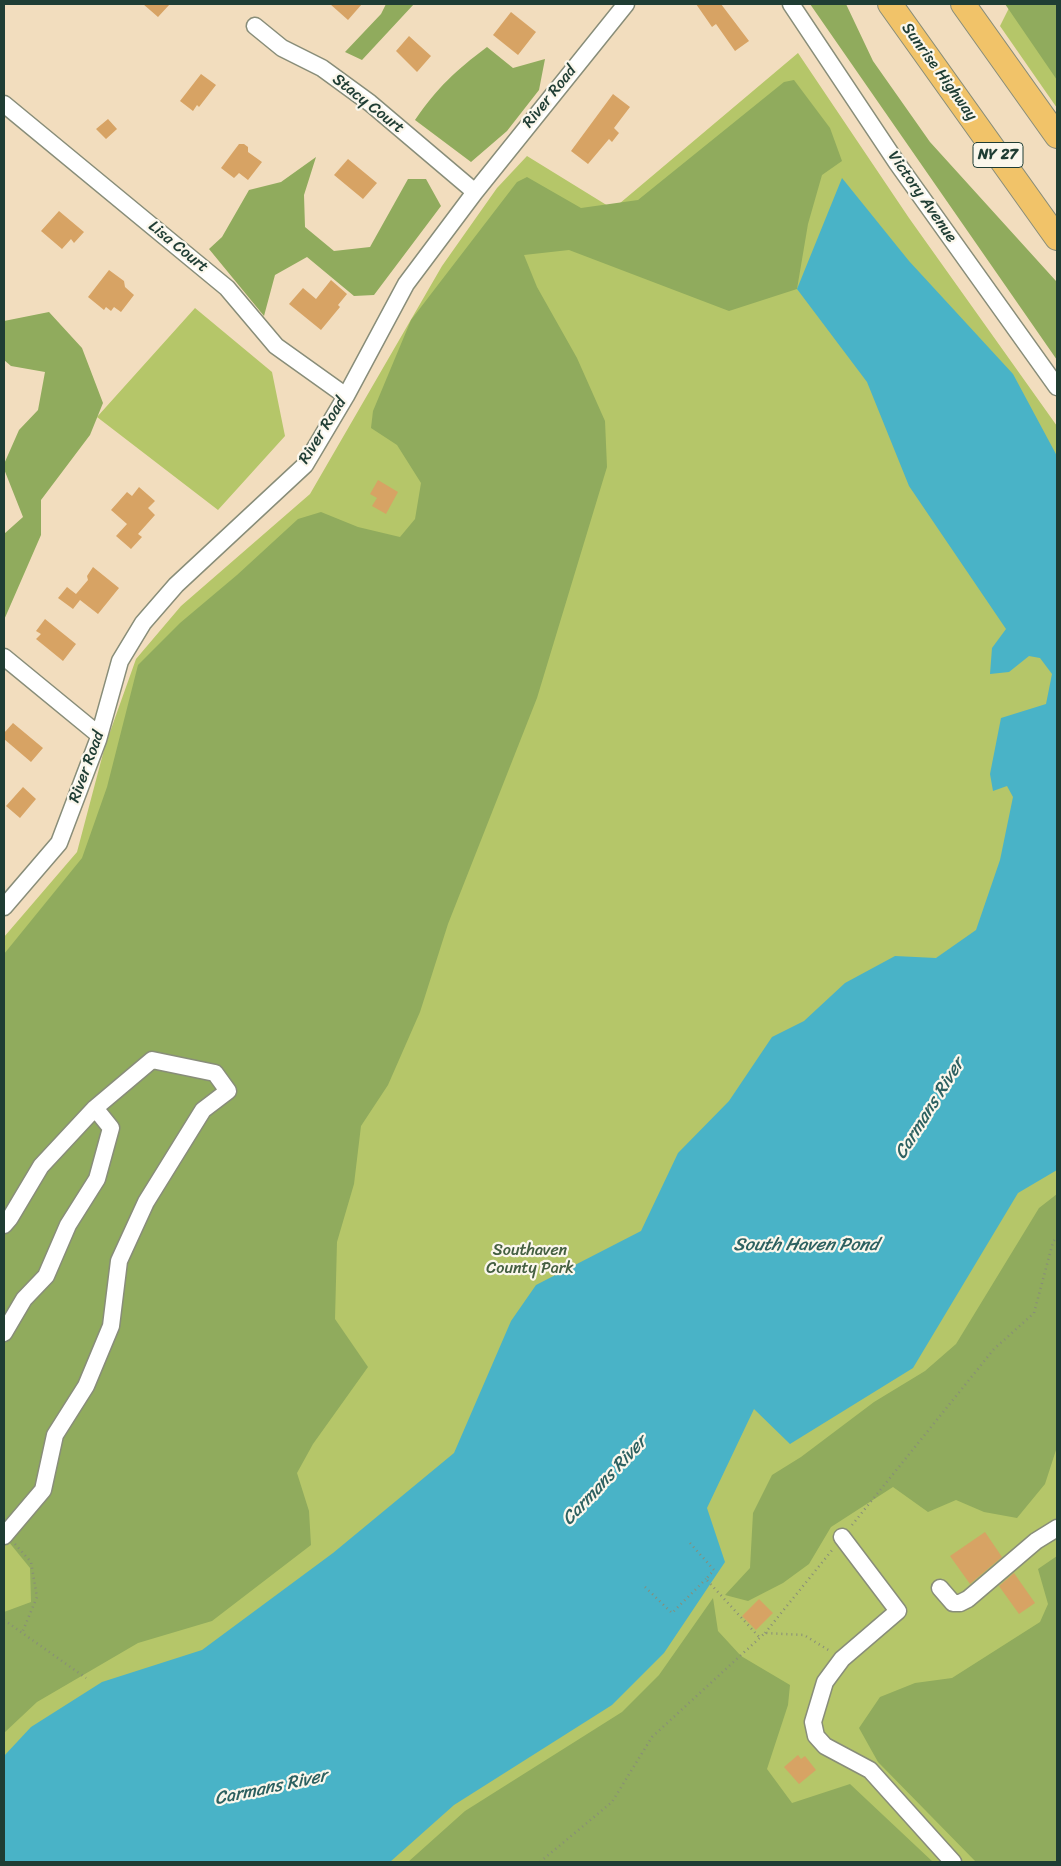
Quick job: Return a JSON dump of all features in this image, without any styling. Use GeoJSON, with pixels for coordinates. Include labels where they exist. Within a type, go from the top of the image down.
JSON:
{"type":"FeatureCollection","features":[{"type":"Feature","properties":{"kind":"highway","name":"Sunrise Highway"},"geometry":{"type":"LineString","coordinates":[[890,4],[1057,238]]}},
{"type":"Feature","properties":{"kind":"highway"},"geometry":{"type":"LineString","coordinates":[[963,4],[1057,136]]}},
{"type":"Feature","properties":{"kind":"street","name":"River Road"},"geometry":{"type":"LineString","coordinates":[[4,907],[59,843],[99,735],[120,662],[144,623],[176,585],[305,465],[346,396],[406,284],[475,192],[626,4]]}},
{"type":"Feature","properties":{"kind":"street","name":"Victory Avenue"},"geometry":{"type":"LineString","coordinates":[[791,4],[897,163],[1057,387]]}},
{"type":"Feature","properties":{"kind":"street","name":"Stacy Court"},"geometry":{"type":"LineString","coordinates":[[255,26],[282,48],[322,68],[370,103],[475,192]]}},
{"type":"Feature","properties":{"kind":"street","name":"Lisa Court"},"geometry":{"type":"LineString","coordinates":[[4,104],[227,288],[276,346],[346,396]]}},
{"type":"Feature","properties":{"kind":"street"},"geometry":{"type":"LineString","coordinates":[[4,657],[99,735]]}},
{"type":"Feature","properties":{"kind":"street"},"geometry":{"type":"LineString","coordinates":[[4,1225],[41,1166],[95,1108],[152,1060],[215,1073],[228,1091],[203,1110],[146,1202],[119,1261],[111,1326],[86,1386],[55,1435],[43,1490],[5,1535]]}},
{"type":"Feature","properties":{"kind":"street"},"geometry":{"type":"LineString","coordinates":[[4,1332],[24,1299],[46,1276],[68,1225],[97,1179],[111,1128],[95,1108]]}},
{"type":"Feature","properties":{"kind":"street"},"geometry":{"type":"LineString","coordinates":[[940,1588],[953,1603],[968,1600],[1036,1541],[1057,1528]]}},
{"type":"Feature","properties":{"kind":"street"},"geometry":{"type":"LineString","coordinates":[[842,1537],[898,1611],[842,1659],[825,1682],[813,1722],[816,1736],[825,1746],[870,1770],[953,1862]]}},
{"type":"Feature","properties":{"kind":"path"},"geometry":{"type":"LineString","coordinates":[[540,1862],[612,1802],[652,1737],[765,1633],[994,1349],[1034,1313],[1053,1242],[1057,1238]]}},
{"type":"Feature","properties":{"kind":"path"},"geometry":{"type":"LineString","coordinates":[[5,1535],[32,1562],[37,1597],[22,1633]]}},
{"type":"Feature","properties":{"kind":"path"},"geometry":{"type":"LineString","coordinates":[[645,1587],[672,1613],[714,1570],[690,1543]]}},
{"type":"Feature","properties":{"kind":"path"},"geometry":{"type":"LineString","coordinates":[[706,1579],[760,1638]]}},
{"type":"Feature","properties":{"kind":"path"},"geometry":{"type":"LineString","coordinates":[[4,1620],[86,1678]]}},
{"type":"Feature","properties":{"kind":"path"},"geometry":{"type":"LineString","coordinates":[[765,1633],[804,1636],[842,1659]]}},
{"type":"Feature","properties":{"kind":"green space"},"geometry":{"type":"Polygon","coordinates":[[[386,4],[414,4],[362,60],[345,52],[381,14],[386,4]]]}},
{"type":"Feature","properties":{"kind":"green space"},"geometry":{"type":"Polygon","coordinates":[[[810,4],[846,4],[873,61],[930,142],[1056,281],[1057,360],[810,4]]]}},
{"type":"Feature","properties":{"kind":"green space"},"geometry":{"type":"Polygon","coordinates":[[[1005,4],[1057,4],[1057,80],[1005,4]]]}},
{"type":"Feature","properties":{"kind":"green space"},"geometry":{"type":"Polygon","coordinates":[[[1011,4],[1057,4],[1057,108],[1000,26],[1011,4]]]}},
{"type":"Feature","properties":{"kind":"green space"},"geometry":{"type":"Polygon","coordinates":[[[487,47],[513,68],[545,59],[539,90],[507,131],[471,162],[415,120],[431,98],[448,80],[487,47]]]}},
{"type":"Feature","properties":{"kind":"green space","name":"Southaven County Park"},"geometry":{"type":"Polygon","coordinates":[[[798,53],[909,218],[1057,426],[1057,1862],[4,1862],[4,937],[77,852],[105,746],[136,659],[181,606],[310,494],[442,266],[497,188],[527,156],[613,209],[798,53]]]}},
{"type":"Feature","properties":{"kind":"green space"},"geometry":{"type":"Polygon","coordinates":[[[794,80],[830,128],[842,161],[822,175],[808,224],[797,289],[729,311],[569,250],[524,255],[537,287],[577,358],[605,421],[607,467],[537,698],[448,924],[420,1012],[388,1085],[361,1126],[354,1184],[337,1242],[335,1319],[368,1367],[313,1444],[297,1473],[309,1511],[311,1545],[212,1621],[138,1643],[37,1702],[4,1733],[4,1612],[31,1602],[30,1568],[4,1536],[4,954],[82,858],[107,787],[138,665],[180,623],[237,575],[298,519],[321,512],[358,527],[400,537],[415,519],[421,483],[397,445],[371,428],[373,411],[411,320],[517,182],[527,177],[581,208],[638,200],[784,82],[794,80]]]}},
{"type":"Feature","properties":{"kind":"green space"},"geometry":{"type":"Polygon","coordinates":[[[316,157],[304,195],[305,227],[334,251],[370,247],[408,179],[426,179],[441,206],[374,295],[354,296],[307,257],[275,275],[264,316],[209,249],[222,237],[249,190],[281,182],[316,157]]]}},
{"type":"Feature","properties":{"kind":"green space"},"geometry":{"type":"Polygon","coordinates":[[[195,308],[272,372],[285,436],[218,510],[97,417],[195,308]]]}},
{"type":"Feature","properties":{"kind":"green space"},"geometry":{"type":"Polygon","coordinates":[[[49,312],[82,348],[103,403],[90,435],[41,500],[41,535],[4,620],[4,534],[23,517],[4,469],[4,464],[19,430],[38,410],[45,372],[11,366],[4,360],[4,321],[49,312]]]}},
{"type":"Feature","properties":{"kind":"green space"},"geometry":{"type":"Polygon","coordinates":[[[1057,1194],[1057,1447],[1045,1484],[1017,1518],[984,1512],[956,1500],[928,1512],[893,1487],[831,1527],[809,1564],[783,1583],[748,1601],[725,1595],[750,1568],[753,1513],[772,1475],[801,1457],[874,1402],[925,1371],[956,1344],[1039,1208],[1057,1194]]]}},
{"type":"Feature","properties":{"kind":"green space"},"geometry":{"type":"Polygon","coordinates":[[[1057,1556],[1057,1862],[976,1862],[878,1762],[859,1728],[880,1697],[915,1683],[952,1678],[1040,1622],[1048,1604],[1038,1569],[1057,1556]]]}},
{"type":"Feature","properties":{"kind":"green space"},"geometry":{"type":"Polygon","coordinates":[[[713,1598],[718,1631],[741,1656],[790,1685],[788,1705],[767,1769],[792,1803],[850,1784],[933,1862],[408,1862],[465,1811],[622,1712],[659,1675],[713,1598]]]}},
{"type":"Feature","properties":{"kind":"water","name":"South Haven Pond"},"geometry":{"type":"Polygon","coordinates":[[[842,178],[909,261],[1013,374],[1057,456],[1057,1170],[1018,1193],[913,1368],[790,1444],[754,1409],[707,1508],[725,1562],[664,1653],[612,1705],[454,1805],[390,1862],[4,1862],[4,1756],[31,1727],[102,1682],[202,1650],[333,1553],[454,1453],[511,1321],[536,1285],[641,1231],[678,1153],[729,1101],[772,1037],[804,1021],[845,983],[895,956],[936,958],[976,930],[1000,860],[1013,797],[1007,786],[993,791],[990,774],[1001,718],[1046,704],[1052,674],[1040,658],[1029,656],[1009,672],[990,674],[992,648],[1006,629],[909,486],[867,382],[797,289],[842,178]]]}},
{"type":"Feature","properties":{"kind":"building"},"geometry":{"type":"Polygon","coordinates":[[[143,4],[170,4],[158,17],[143,4]]]}},
{"type":"Feature","properties":{"kind":"building"},"geometry":{"type":"Polygon","coordinates":[[[330,4],[362,4],[348,20],[330,4]]]}},
{"type":"Feature","properties":{"kind":"building"},"geometry":{"type":"Polygon","coordinates":[[[696,4],[721,4],[749,41],[735,51],[716,24],[712,27],[696,4]]]}},
{"type":"Feature","properties":{"kind":"building"},"geometry":{"type":"Polygon","coordinates":[[[511,12],[536,32],[518,55],[493,35],[511,12]]]}},
{"type":"Feature","properties":{"kind":"building"},"geometry":{"type":"Polygon","coordinates":[[[409,36],[431,56],[417,72],[396,51],[409,36]]]}},
{"type":"Feature","properties":{"kind":"building"},"geometry":{"type":"Polygon","coordinates":[[[201,74],[216,85],[199,107],[197,105],[193,111],[180,101],[201,74]]]}},
{"type":"Feature","properties":{"kind":"building"},"geometry":{"type":"Polygon","coordinates":[[[613,94],[630,107],[614,128],[619,133],[612,142],[609,139],[588,164],[571,151],[613,94]]]}},
{"type":"Feature","properties":{"kind":"building"},"geometry":{"type":"Polygon","coordinates":[[[108,119],[117,129],[106,139],[96,129],[108,119]]]}},
{"type":"Feature","properties":{"kind":"building"},"geometry":{"type":"Polygon","coordinates":[[[239,144],[244,144],[248,147],[248,152],[262,162],[248,180],[239,173],[234,178],[221,168],[239,144]]]}},
{"type":"Feature","properties":{"kind":"building"},"geometry":{"type":"Polygon","coordinates":[[[348,159],[377,183],[363,199],[334,175],[348,159]]]}},
{"type":"Feature","properties":{"kind":"building"},"geometry":{"type":"Polygon","coordinates":[[[59,211],[84,232],[74,243],[71,239],[62,249],[41,231],[59,211]]]}},
{"type":"Feature","properties":{"kind":"building"},"geometry":{"type":"Polygon","coordinates":[[[109,270],[124,281],[125,287],[134,295],[121,312],[114,307],[111,311],[106,307],[104,310],[88,297],[109,270]]]}},
{"type":"Feature","properties":{"kind":"building"},"geometry":{"type":"Polygon","coordinates":[[[331,280],[347,294],[338,305],[340,307],[321,330],[289,304],[303,288],[316,299],[331,280]]]}},
{"type":"Feature","properties":{"kind":"building"},"geometry":{"type":"Polygon","coordinates":[[[378,480],[398,492],[386,514],[372,506],[377,498],[370,494],[378,480]]]}},
{"type":"Feature","properties":{"kind":"building"},"geometry":{"type":"Polygon","coordinates":[[[139,487],[155,501],[148,508],[155,515],[138,534],[142,537],[131,549],[116,536],[127,524],[111,510],[127,492],[132,496],[139,487]]]}},
{"type":"Feature","properties":{"kind":"building"},"geometry":{"type":"Polygon","coordinates":[[[93,567],[119,588],[98,614],[80,600],[73,609],[58,598],[67,587],[76,594],[88,580],[87,576],[93,567]]]}},
{"type":"Feature","properties":{"kind":"building"},"geometry":{"type":"Polygon","coordinates":[[[45,619],[76,644],[63,661],[36,639],[41,634],[36,631],[45,619]]]}},
{"type":"Feature","properties":{"kind":"building"},"geometry":{"type":"Polygon","coordinates":[[[13,723],[43,748],[31,762],[4,739],[4,733],[13,723]]]}},
{"type":"Feature","properties":{"kind":"building"},"geometry":{"type":"Polygon","coordinates":[[[23,787],[36,799],[20,818],[6,806],[23,787]]]}},
{"type":"Feature","properties":{"kind":"building"},"geometry":{"type":"Polygon","coordinates":[[[985,1532],[1002,1557],[970,1584],[950,1556],[985,1532]]]}},
{"type":"Feature","properties":{"kind":"building"},"geometry":{"type":"Polygon","coordinates":[[[1014,1573],[1035,1603],[1019,1614],[999,1586],[1014,1573]]]}},
{"type":"Feature","properties":{"kind":"building"},"geometry":{"type":"Polygon","coordinates":[[[759,1599],[773,1613],[756,1630],[742,1616],[759,1599]]]}},
{"type":"Feature","properties":{"kind":"building"},"geometry":{"type":"Polygon","coordinates":[[[798,1755],[801,1759],[805,1756],[816,1770],[799,1784],[784,1767],[798,1755]]]}},
{"type":"Feature","properties":{"kind":"water label","name":"Carmans River"},"geometry":{"type":"Point","coordinates":[930,1109]}},
{"type":"Feature","properties":{"kind":"water label","name":"Carmans River"},"geometry":{"type":"Point","coordinates":[605,1481]}},
{"type":"Feature","properties":{"kind":"water label","name":"Carmans River"},"geometry":{"type":"Point","coordinates":[271,1788]}}]}
